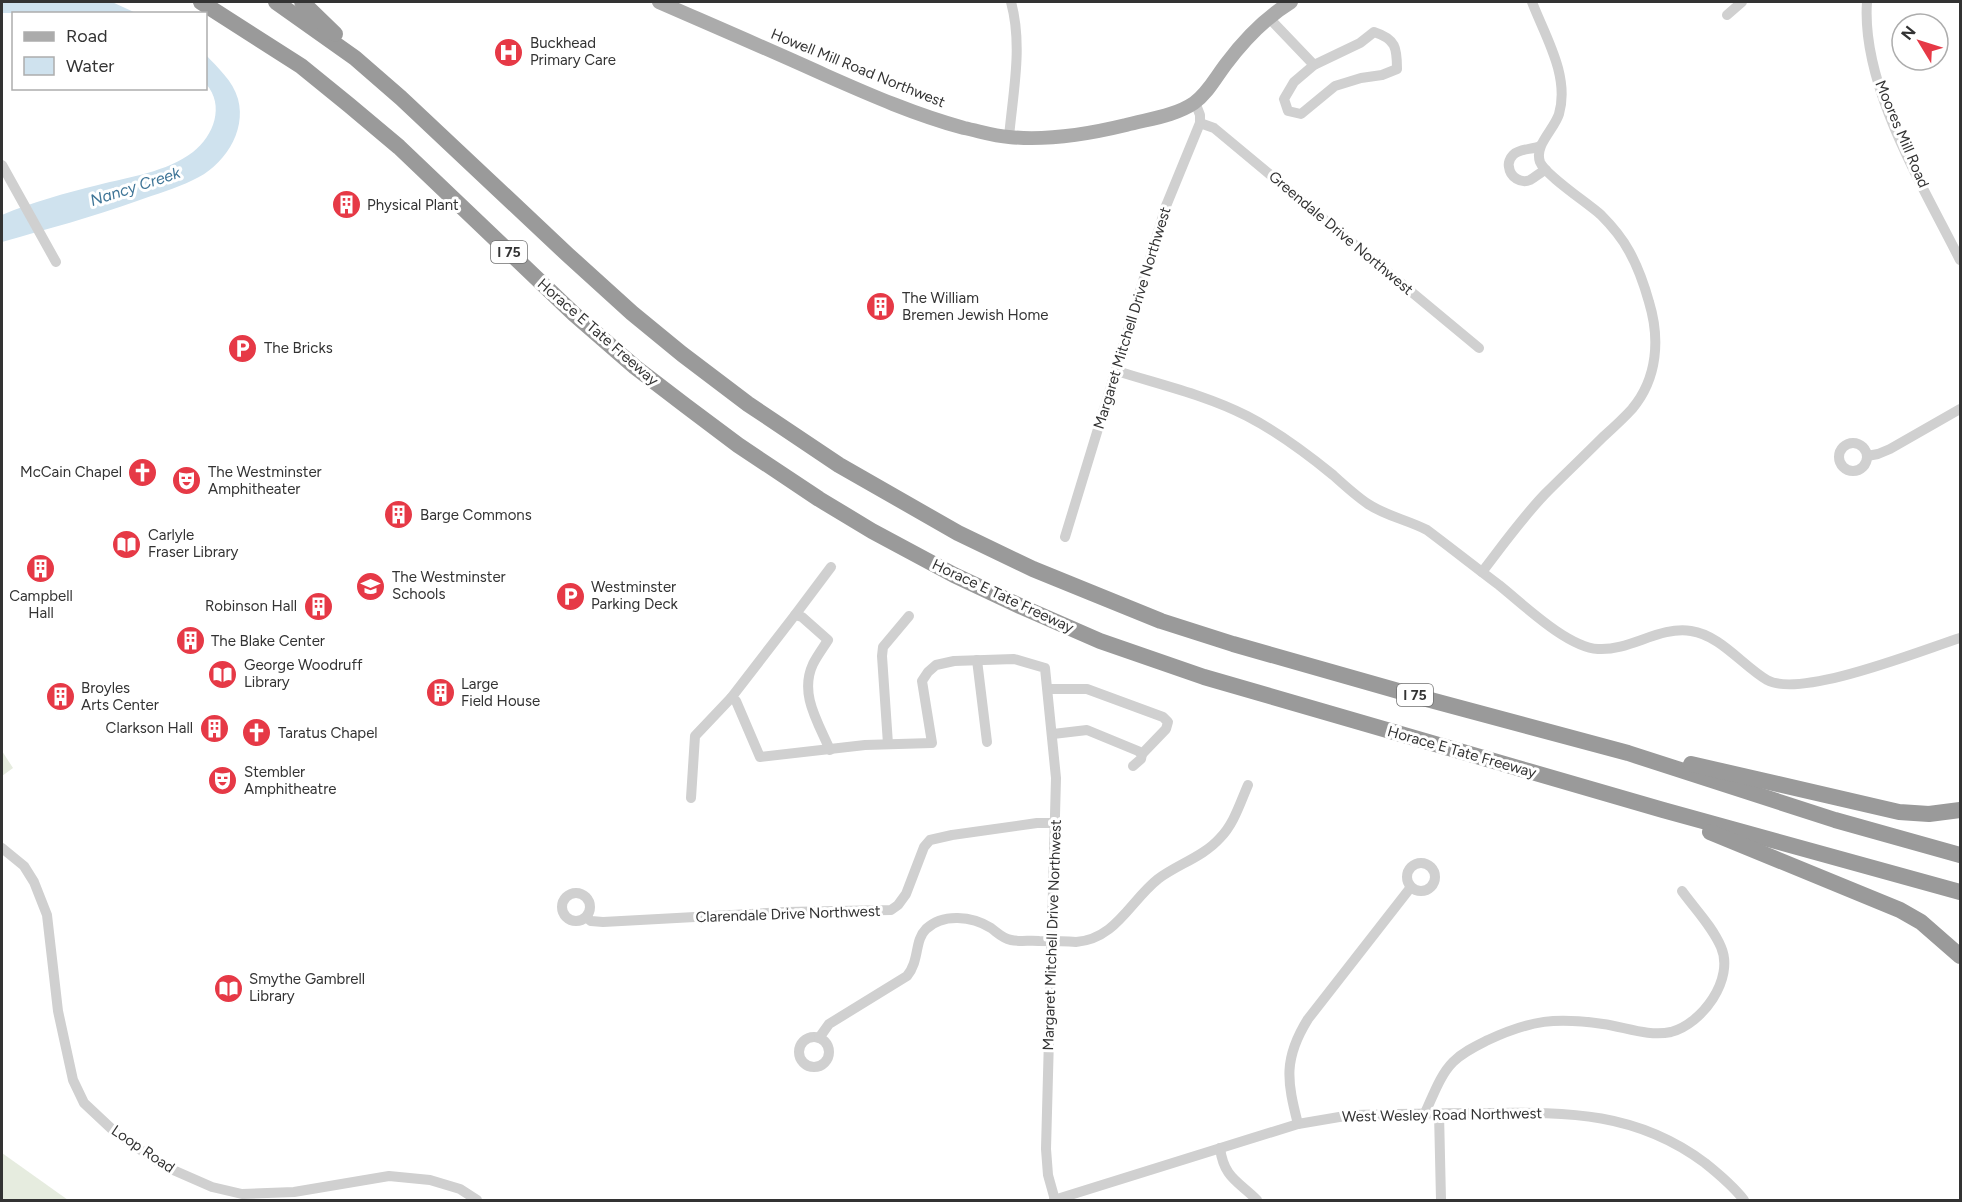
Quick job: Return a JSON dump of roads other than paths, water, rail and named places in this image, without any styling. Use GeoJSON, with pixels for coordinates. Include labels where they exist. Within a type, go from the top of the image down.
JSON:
{"type":"FeatureCollection","features":[{"type":"Feature","properties":{"kind":"highway","name":"Horace E Tate Freeway"},"geometry":{"type":"LineString","coordinates":[[201,2],[301,66],[349,105],[399,147],[574,314],[635,367],[686,406],[767,465],[881,536],[954,575],[1100,641],[1172,667],[1664,810],[1960,892]]}},
{"type":"Feature","properties":{"kind":"highway","name":"I 75"},"geometry":{"type":"LineString","coordinates":[[276,2],[355,58],[624,306],[682,354],[748,404],[839,465],[948,527],[1033,569],[1161,621],[1423,698],[1628,753],[1835,820],[1960,855]]}},
{"type":"Feature","properties":{"kind":"highway"},"geometry":{"type":"LineString","coordinates":[[302,2],[332,30],[355,58]]}},
{"type":"Feature","properties":{"kind":"highway"},"geometry":{"type":"LineString","coordinates":[[1628,753],[1695,765],[1899,812],[1929,814],[1960,810]]}},
{"type":"Feature","properties":{"kind":"highway"},"geometry":{"type":"LineString","coordinates":[[1664,810],[1764,855],[1900,910],[1921,922],[1960,956]]}},
{"type":"Feature","properties":{"kind":"main road","name":"Howell Mill Road Northwest"},"geometry":{"type":"LineString","coordinates":[[659,2],[891,103],[950,124],[1009,137],[1054,136],[1106,130],[1183,109],[1203,95],[1249,37],[1291,2]]}},
{"type":"Feature","properties":{"kind":"street"},"geometry":{"type":"LineString","coordinates":[[1009,137],[1018,48],[1011,2]]}},
{"type":"Feature","properties":{"kind":"street"},"geometry":{"type":"LineString","coordinates":[[1532,2],[1557,65],[1561,78],[1562,96],[1559,114],[1552,131],[1540,146],[1515,153],[1509,161],[1509,170],[1515,178],[1524,181],[1546,170]]}},
{"type":"Feature","properties":{"kind":"street"},"geometry":{"type":"LineString","coordinates":[[1727,15],[1742,2]]}},
{"type":"Feature","properties":{"kind":"street","name":"Moores Mill Road"},"geometry":{"type":"LineString","coordinates":[[1867,2],[1868,41],[1884,98],[1913,166],[1960,260]]}},
{"type":"Feature","properties":{"kind":"street"},"geometry":{"type":"LineString","coordinates":[[1269,18],[1314,65]]}},
{"type":"Feature","properties":{"kind":"street"},"geometry":{"type":"LineString","coordinates":[[1374,32],[1387,36],[1397,49],[1397,69],[1382,75],[1361,78],[1335,86],[1301,114],[1288,111],[1284,99],[1294,82],[1314,65],[1360,43],[1374,32]]}},
{"type":"Feature","properties":{"kind":"street"},"geometry":{"type":"LineString","coordinates":[[1195,102],[1200,115],[1200,123]]}},
{"type":"Feature","properties":{"kind":"street","name":"Greendale Drive Northwest"},"geometry":{"type":"LineString","coordinates":[[1200,123],[1214,128],[1479,348]]}},
{"type":"Feature","properties":{"kind":"street","name":"Margaret Mitchell Drive Northwest"},"geometry":{"type":"LineString","coordinates":[[1065,537],[1166,206],[1200,123]]}},
{"type":"Feature","properties":{"kind":"street"},"geometry":{"type":"LineString","coordinates":[[1482,572],[1544,496],[1632,409],[1647,384],[1655,357],[1656,335],[1653,315],[1642,278],[1629,252],[1617,233],[1602,216],[1546,170],[1539,160],[1540,146]]}},
{"type":"Feature","properties":{"kind":"street"},"geometry":{"type":"LineString","coordinates":[[2,165],[56,262]]}},
{"type":"Feature","properties":{"kind":"street"},"geometry":{"type":"LineString","coordinates":[[1117,371],[1205,398],[1247,416],[1299,448],[1368,504],[1427,530],[1554,628],[1581,645],[1611,649],[1671,631],[1692,631],[1709,637],[1767,680],[1793,685],[1829,680],[1960,638]]}},
{"type":"Feature","properties":{"kind":"street"},"geometry":{"type":"LineString","coordinates":[[1867,456],[1890,449],[1960,409]]}},
{"type":"Feature","properties":{"kind":"street"},"geometry":{"type":"LineString","coordinates":[[691,798],[695,736],[731,698],[831,567]]}},
{"type":"Feature","properties":{"kind":"street"},"geometry":{"type":"LineString","coordinates":[[795,615],[802,617],[828,640],[813,664],[807,683],[808,698],[830,750]]}},
{"type":"Feature","properties":{"kind":"street"},"geometry":{"type":"LineString","coordinates":[[888,744],[883,647],[909,616]]}},
{"type":"Feature","properties":{"kind":"street","name":"Margaret Mitchell Drive Northwest"},"geometry":{"type":"LineString","coordinates":[[977,660],[1014,659],[1045,668],[1048,689],[1056,777],[1056,823],[1046,1149],[1048,1175],[1054,1200]]}},
{"type":"Feature","properties":{"kind":"street"},"geometry":{"type":"LineString","coordinates":[[731,698],[736,701],[760,757],[865,745],[932,743],[922,681],[936,665],[977,660],[987,742]]}},
{"type":"Feature","properties":{"kind":"street"},"geometry":{"type":"LineString","coordinates":[[1048,689],[1087,689],[1162,717],[1168,722],[1166,729],[1142,754],[1142,759],[1133,766]]}},
{"type":"Feature","properties":{"kind":"street"},"geometry":{"type":"LineString","coordinates":[[1053,734],[1087,730],[1132,747],[1142,754]]}},
{"type":"Feature","properties":{"kind":"street"},"geometry":{"type":"LineString","coordinates":[[819,1038],[829,1024],[907,976],[914,968],[918,941],[925,929],[940,920],[959,917],[977,921],[1003,937],[1014,940],[1085,942],[1113,928],[1157,880],[1204,852],[1219,840],[1232,821],[1248,785]]}},
{"type":"Feature","properties":{"kind":"street","name":"Clarendale Drive Northwest"},"geometry":{"type":"LineString","coordinates":[[586,917],[591,921],[603,922],[785,912],[891,910],[906,894],[924,847],[930,840],[1037,823],[1056,823]]}},
{"type":"Feature","properties":{"kind":"street","name":"Loop Road"},"geometry":{"type":"LineString","coordinates":[[2,848],[24,866],[34,882],[47,915],[58,1011],[73,1080],[84,1103],[116,1133],[164,1167],[212,1187],[242,1194],[294,1192],[388,1176],[430,1180],[460,1189],[477,1200]]}},
{"type":"Feature","properties":{"kind":"street"},"geometry":{"type":"LineString","coordinates":[[1298,1124],[1289,1076],[1291,1056],[1298,1036],[1308,1019],[1411,887]]}},
{"type":"Feature","properties":{"kind":"street"},"geometry":{"type":"LineString","coordinates":[[1425,1113],[1454,1060],[1470,1049],[1525,1024],[1554,1020],[1617,1026],[1640,1032],[1669,1032],[1689,1024],[1700,1015],[1714,997],[1720,983],[1724,956],[1715,937],[1682,891]]}},
{"type":"Feature","properties":{"kind":"street","name":"West Wesley Road Northwest"},"geometry":{"type":"LineString","coordinates":[[1054,1200],[1298,1124],[1351,1115],[1425,1113],[1545,1113],[1620,1121],[1672,1141],[1691,1153],[1725,1179],[1744,1200]]}},
{"type":"Feature","properties":{"kind":"street"},"geometry":{"type":"LineString","coordinates":[[1440,1113],[1441,1200]]}},
{"type":"Feature","properties":{"kind":"street"},"geometry":{"type":"LineString","coordinates":[[1220,1148],[1224,1168],[1257,1200]]}},
{"type":"Feature","properties":{"kind":"water"},"geometry":{"type":"Polygon","coordinates":[[[2,2],[112,2],[134,12],[12,12],[2,13],[2,2]]]}},
{"type":"Feature","properties":{"kind":"water","name":"Nancy Creek"},"geometry":{"type":"Polygon","coordinates":[[[207,56],[233,86],[240,111],[236,136],[230,147],[223,157],[204,174],[179,186],[120,207],[2,242],[2,215],[49,198],[160,169],[193,152],[207,138],[214,120],[216,111],[212,92],[207,85],[207,56]]]}},
{"type":"Feature","properties":{"kind":"place","name":"Buckhead Primary Care"},"geometry":{"type":"Point","coordinates":[509,52]}},
{"type":"Feature","properties":{"kind":"place","name":"Physical Plant"},"geometry":{"type":"Point","coordinates":[346,205]}},
{"type":"Feature","properties":{"kind":"place","name":"The William Bremen Jewish Home"},"geometry":{"type":"Point","coordinates":[881,307]}},
{"type":"Feature","properties":{"kind":"place","name":"The Bricks"},"geometry":{"type":"Point","coordinates":[243,348]}},
{"type":"Feature","properties":{"kind":"place","name":"McCain Chapel"},"geometry":{"type":"Point","coordinates":[143,472]}},
{"type":"Feature","properties":{"kind":"place","name":"The Westminster Amphitheater"},"geometry":{"type":"Point","coordinates":[187,481]}},
{"type":"Feature","properties":{"kind":"place","name":"Barge Commons"},"geometry":{"type":"Point","coordinates":[399,515]}},
{"type":"Feature","properties":{"kind":"place","name":"Carlyle Fraser Library"},"geometry":{"type":"Point","coordinates":[127,544]}},
{"type":"Feature","properties":{"kind":"place","name":"Campbell Hall"},"geometry":{"type":"Point","coordinates":[41,569]}},
{"type":"Feature","properties":{"kind":"place","name":"The Westminster Schools"},"geometry":{"type":"Point","coordinates":[371,586]}},
{"type":"Feature","properties":{"kind":"place","name":"Westminster Parking Deck"},"geometry":{"type":"Point","coordinates":[570,596]}},
{"type":"Feature","properties":{"kind":"place","name":"Robinson Hall"},"geometry":{"type":"Point","coordinates":[318,606]}},
{"type":"Feature","properties":{"kind":"place","name":"The Blake Center"},"geometry":{"type":"Point","coordinates":[190,641]}},
{"type":"Feature","properties":{"kind":"place","name":"George Woodruff Library"},"geometry":{"type":"Point","coordinates":[223,674]}},
{"type":"Feature","properties":{"kind":"place","name":"Large Field House"},"geometry":{"type":"Point","coordinates":[440,693]}},
{"type":"Feature","properties":{"kind":"place","name":"Broyles Arts Center"},"geometry":{"type":"Point","coordinates":[60,697]}},
{"type":"Feature","properties":{"kind":"place","name":"Clarkson Hall"},"geometry":{"type":"Point","coordinates":[214,728]}},
{"type":"Feature","properties":{"kind":"place","name":"Taratus Chapel"},"geometry":{"type":"Point","coordinates":[257,733]}},
{"type":"Feature","properties":{"kind":"place","name":"Stembler Amphitheatre"},"geometry":{"type":"Point","coordinates":[223,781]}},
{"type":"Feature","properties":{"kind":"place","name":"Smythe Gambrell Library"},"geometry":{"type":"Point","coordinates":[228,988]}}]}
